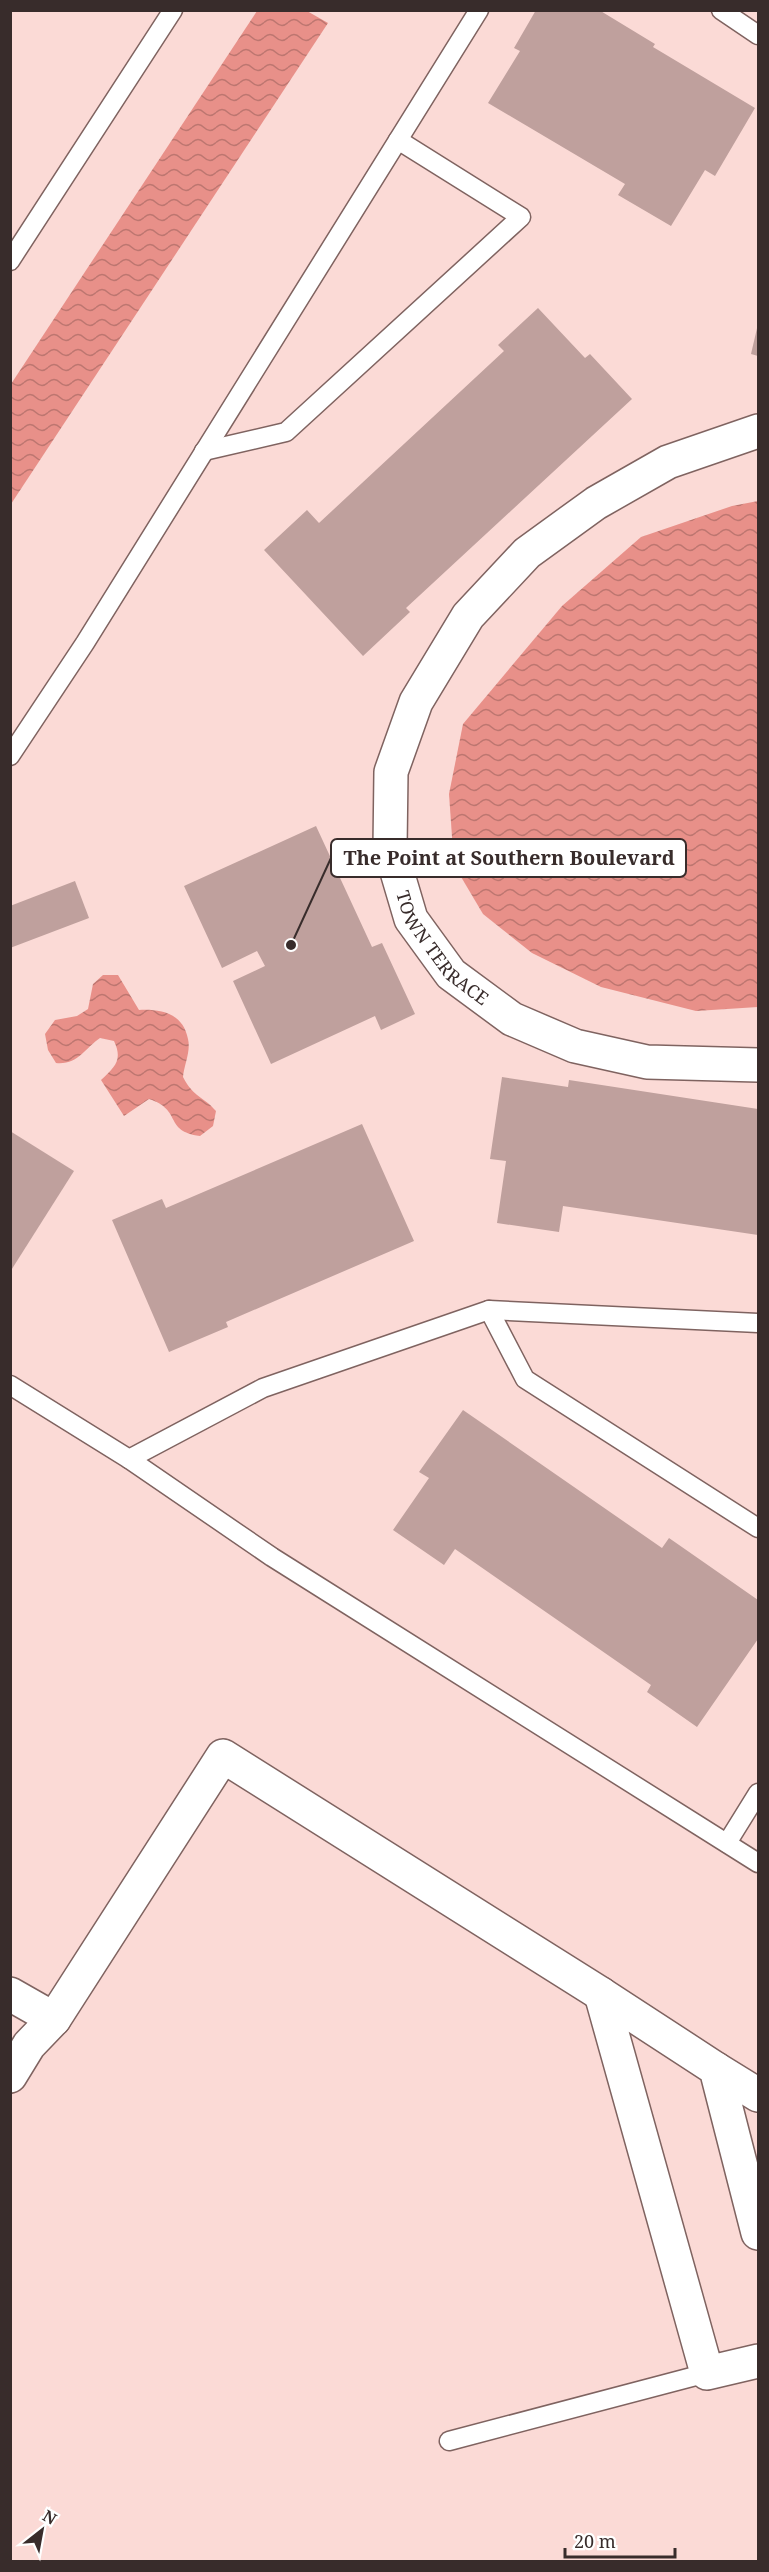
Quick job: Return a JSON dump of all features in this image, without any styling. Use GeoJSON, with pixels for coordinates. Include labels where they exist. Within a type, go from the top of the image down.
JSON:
{"type":"FeatureCollection","features":[{"type":"Feature","properties":{"kind":"street","name":"TOWN TERRACE"},"geometry":{"type":"LineString","coordinates":[[759,431],[668,462],[596,503],[527,553],[468,616],[416,702],[391,772],[390,848],[411,920],[451,974],[512,1019],[574,1046],[648,1062],[759,1065]]}},
{"type":"Feature","properties":{"kind":"street"},"geometry":{"type":"LineString","coordinates":[[10,2076],[29,2045],[54,2019],[223,1756],[759,2096]]}},
{"type":"Feature","properties":{"kind":"street"},"geometry":{"type":"LineString","coordinates":[[10,1994],[54,2019]]}},
{"type":"Feature","properties":{"kind":"street"},"geometry":{"type":"LineString","coordinates":[[601,1994],[707,2373],[759,2361]]}},
{"type":"Feature","properties":{"kind":"street"},"geometry":{"type":"LineString","coordinates":[[716,2069],[759,2233]]}},
{"type":"Feature","properties":{"kind":"lane"},"geometry":{"type":"LineString","coordinates":[[10,261],[173,10]]}},
{"type":"Feature","properties":{"kind":"lane"},"geometry":{"type":"LineString","coordinates":[[10,756],[204,451],[479,10]]}},
{"type":"Feature","properties":{"kind":"lane"},"geometry":{"type":"LineString","coordinates":[[721,10],[759,34]]}},
{"type":"Feature","properties":{"kind":"lane"},"geometry":{"type":"LineString","coordinates":[[204,451],[286,432],[521,217],[398,140]]}},
{"type":"Feature","properties":{"kind":"lane"},"geometry":{"type":"LineString","coordinates":[[489,1310],[525,1379],[759,1528]]}},
{"type":"Feature","properties":{"kind":"lane"},"geometry":{"type":"LineString","coordinates":[[129,1459],[263,1388],[489,1310],[759,1323]]}},
{"type":"Feature","properties":{"kind":"lane"},"geometry":{"type":"LineString","coordinates":[[10,1385],[129,1459],[272,1557],[759,1863]]}},
{"type":"Feature","properties":{"kind":"lane"},"geometry":{"type":"LineString","coordinates":[[727,1843],[759,1793]]}},
{"type":"Feature","properties":{"kind":"lane"},"geometry":{"type":"LineString","coordinates":[[448,2441],[707,2373]]}},
{"type":"Feature","properties":{"kind":"water"},"geometry":{"type":"Polygon","coordinates":[[[257,11],[307,11],[328,23],[11,504],[11,384],[257,11]]]}},
{"type":"Feature","properties":{"kind":"water"},"geometry":{"type":"Polygon","coordinates":[[[758,501],[758,1007],[696,1011],[601,987],[532,953],[483,914],[454,865],[449,794],[463,724],[562,606],[641,537],[732,506],[758,501]]]}},
{"type":"Feature","properties":{"kind":"water"},"geometry":{"type":"Polygon","coordinates":[[[103,975],[118,975],[139,1010],[155,1010],[170,1014],[181,1023],[189,1044],[183,1077],[191,1089],[216,1111],[213,1126],[200,1136],[181,1130],[166,1109],[149,1099],[124,1116],[101,1080],[118,1058],[114,1041],[100,1038],[75,1059],[64,1063],[56,1063],[48,1050],[45,1034],[55,1020],[77,1016],[88,1009],[93,984],[103,975]]]}},
{"type":"Feature","properties":{"kind":"building"},"geometry":{"type":"Polygon","coordinates":[[[536,10],[599,10],[655,44],[653,47],[755,108],[715,176],[705,170],[671,226],[618,195],[625,184],[488,103],[520,51],[514,48],[536,10]]]}},
{"type":"Feature","properties":{"kind":"building"},"geometry":{"type":"Polygon","coordinates":[[[538,308],[585,358],[590,354],[632,399],[406,608],[410,612],[363,656],[264,550],[307,510],[319,523],[504,351],[498,345],[538,308]]]}},
{"type":"Feature","properties":{"kind":"building"},"geometry":{"type":"Polygon","coordinates":[[[758,324],[758,356],[751,354],[758,324]]]}},
{"type":"Feature","properties":{"kind":"building"},"geometry":{"type":"Polygon","coordinates":[[[316,826],[372,947],[382,943],[415,1014],[381,1030],[375,1016],[271,1064],[233,981],[265,966],[257,951],[222,968],[184,886],[316,826]]]}},
{"type":"Feature","properties":{"kind":"building"},"geometry":{"type":"Polygon","coordinates":[[[75,881],[89,918],[10,948],[10,906],[75,881]]]}},
{"type":"Feature","properties":{"kind":"building"},"geometry":{"type":"Polygon","coordinates":[[[502,1077],[568,1087],[569,1080],[758,1109],[758,1235],[563,1206],[559,1232],[497,1223],[506,1161],[490,1159],[502,1077]]]}},
{"type":"Feature","properties":{"kind":"building"},"geometry":{"type":"Polygon","coordinates":[[[362,1124],[414,1241],[226,1322],[228,1327],[169,1352],[112,1220],[162,1199],[166,1208],[362,1124]]]}},
{"type":"Feature","properties":{"kind":"building"},"geometry":{"type":"Polygon","coordinates":[[[10,1131],[74,1171],[10,1272],[10,1131]]]}},
{"type":"Feature","properties":{"kind":"building"},"geometry":{"type":"Polygon","coordinates":[[[463,1410],[662,1548],[669,1538],[758,1600],[758,1639],[697,1727],[647,1692],[651,1685],[455,1549],[444,1565],[393,1530],[429,1478],[419,1472],[463,1410]]]}},
{"type":"Feature","properties":{"kind":"place","name":"The Point at Southern Boulevard"},"geometry":{"type":"Point","coordinates":[291,945]}}]}
